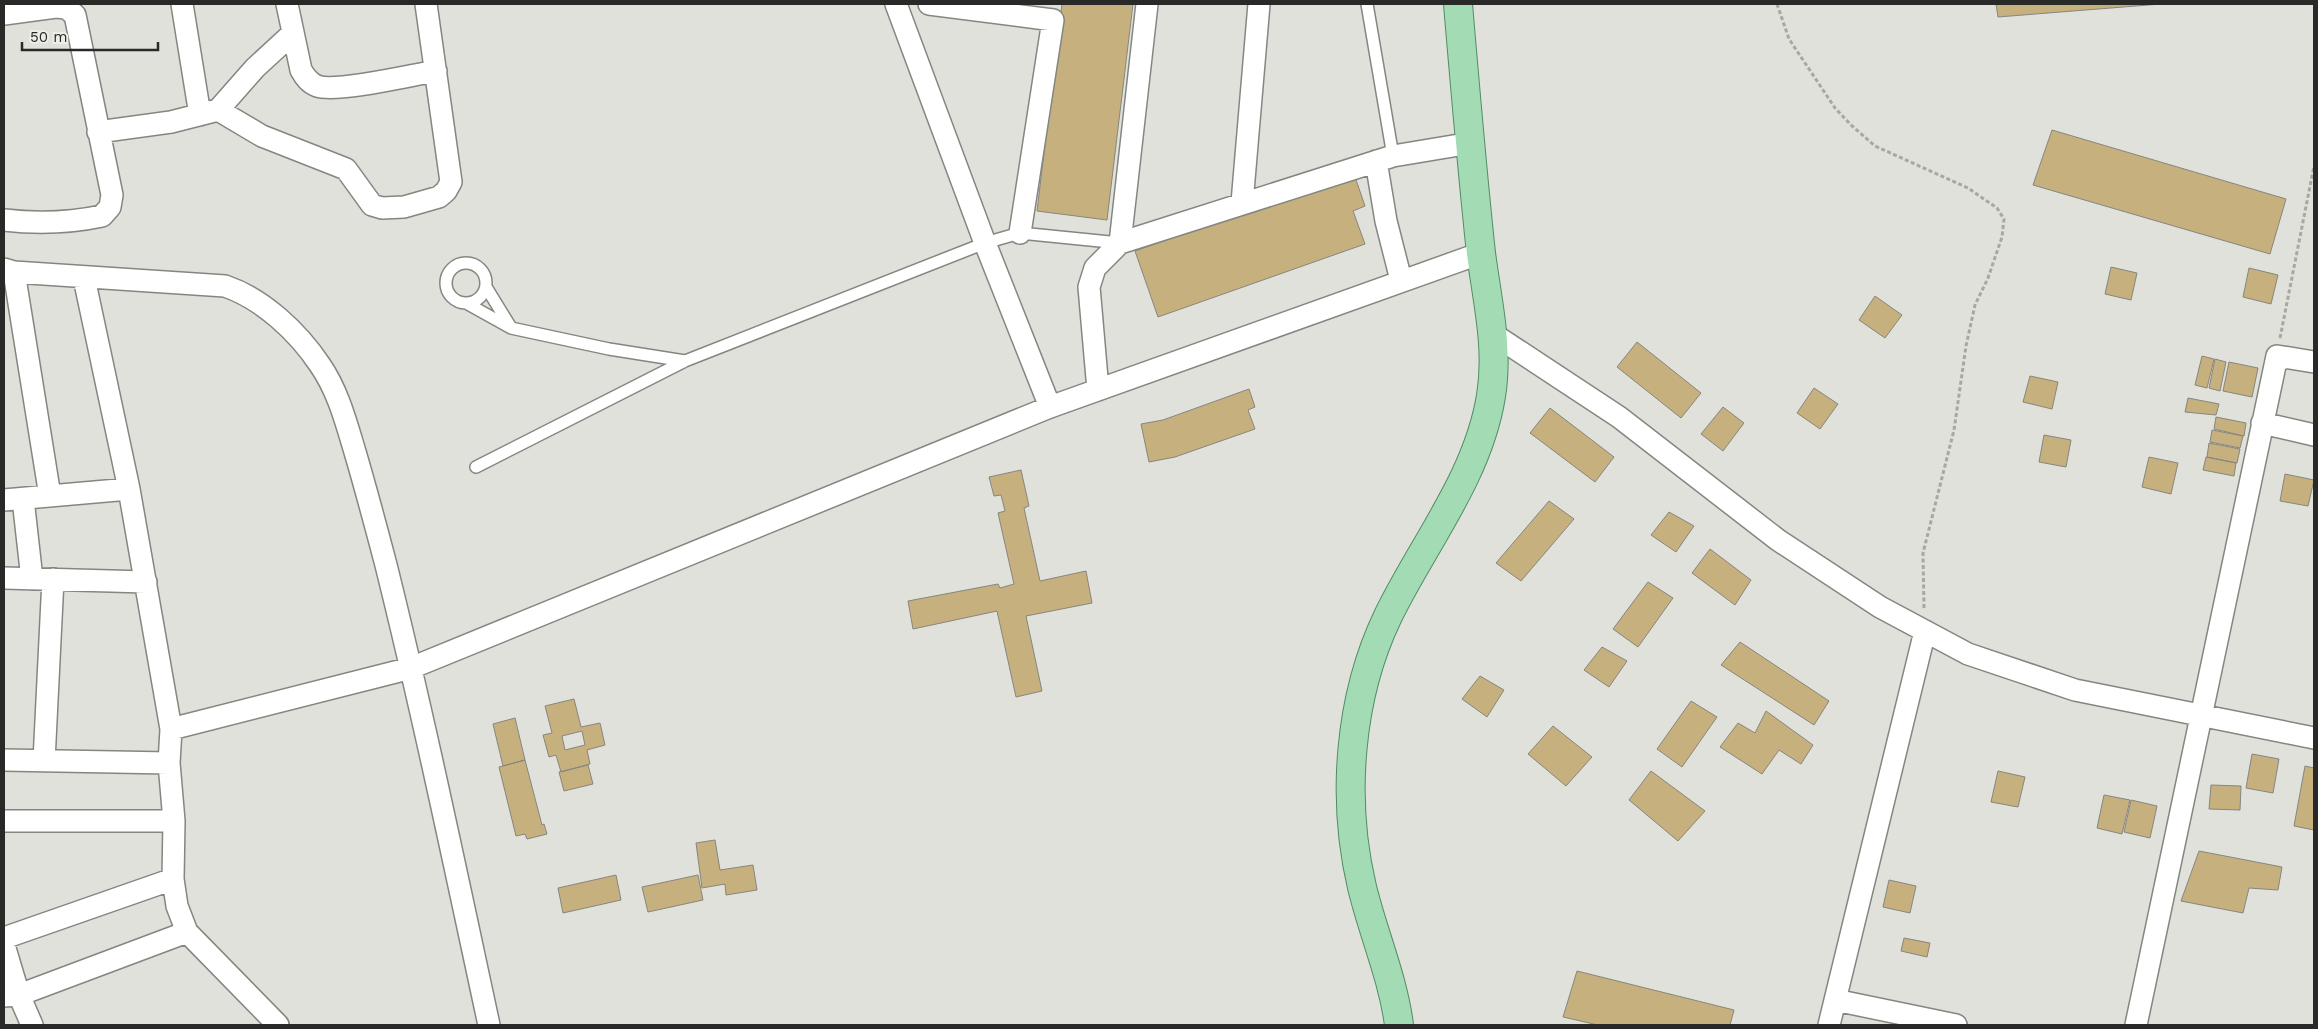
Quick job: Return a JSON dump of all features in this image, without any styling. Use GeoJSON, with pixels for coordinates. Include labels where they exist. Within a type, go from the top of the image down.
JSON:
{"type":"FeatureCollection","features":[{"type":"Feature","properties":{"kind":"main road"},"geometry":{"type":"LineString","coordinates":[[1399,1025],[1358,865],[1352,810],[1354,725],[1367,667],[1387,618],[1464,480],[1476,450],[1491,396],[1493,334],[1481,252],[1458,4]]}},
{"type":"Feature","properties":{"kind":"street"},"geometry":{"type":"LineString","coordinates":[[182,4],[209,113]]}},
{"type":"Feature","properties":{"kind":"street"},"geometry":{"type":"LineString","coordinates":[[287,4],[301,70],[306,79],[318,86],[339,87],[436,71]]}},
{"type":"Feature","properties":{"kind":"street"},"geometry":{"type":"LineString","coordinates":[[209,113],[346,169],[372,205],[382,208],[404,206],[438,197],[446,191],[451,182],[426,4]]}},
{"type":"Feature","properties":{"kind":"street"},"geometry":{"type":"LineString","coordinates":[[896,4],[985,244],[1050,407]]}},
{"type":"Feature","properties":{"kind":"street"},"geometry":{"type":"LineString","coordinates":[[929,4],[1054,12],[1020,233]]}},
{"type":"Feature","properties":{"kind":"street"},"geometry":{"type":"LineString","coordinates":[[1120,243],[1147,4]]}},
{"type":"Feature","properties":{"kind":"street"},"geometry":{"type":"LineString","coordinates":[[1242,203],[1259,4]]}},
{"type":"Feature","properties":{"kind":"street"},"geometry":{"type":"LineString","coordinates":[[4,14],[56,7],[66,8],[75,15],[112,195],[110,207],[102,216],[78,221],[37,224],[4,220]]}},
{"type":"Feature","properties":{"kind":"street"},"geometry":{"type":"LineString","coordinates":[[98,132],[170,122],[209,113],[293,33]]}},
{"type":"Feature","properties":{"kind":"street"},"geometry":{"type":"LineString","coordinates":[[1098,390],[1090,287],[1095,268],[1120,243],[1385,159],[1471,142]]}},
{"type":"Feature","properties":{"kind":"street"},"geometry":{"type":"LineString","coordinates":[[1385,159],[1386,221],[1401,280]]}},
{"type":"Feature","properties":{"kind":"street"},"geometry":{"type":"LineString","coordinates":[[170,729],[411,668],[1050,407],[1481,252]]}},
{"type":"Feature","properties":{"kind":"street"},"geometry":{"type":"LineString","coordinates":[[50,496],[9,271],[84,278],[225,286],[244,292],[262,304],[300,340],[321,366],[341,404],[372,509],[411,668],[489,1025]]}},
{"type":"Feature","properties":{"kind":"street"},"geometry":{"type":"LineString","coordinates":[[84,278],[129,489],[170,729],[170,764],[174,821],[173,880],[177,906],[187,932],[278,1025]]}},
{"type":"Feature","properties":{"kind":"street"},"geometry":{"type":"LineString","coordinates":[[1493,334],[1619,417],[1778,540],[1880,607],[1968,654],[2075,690],[2314,738]]}},
{"type":"Feature","properties":{"kind":"street"},"geometry":{"type":"LineString","coordinates":[[2136,1025],[2277,356],[2314,362]]}},
{"type":"Feature","properties":{"kind":"street"},"geometry":{"type":"LineString","coordinates":[[2262,423],[2314,435]]}},
{"type":"Feature","properties":{"kind":"street"},"geometry":{"type":"LineString","coordinates":[[32,579],[14,500],[129,489]]}},
{"type":"Feature","properties":{"kind":"street"},"geometry":{"type":"LineString","coordinates":[[4,578],[146,582]]}},
{"type":"Feature","properties":{"kind":"street"},"geometry":{"type":"LineString","coordinates":[[44,761],[53,579]]}},
{"type":"Feature","properties":{"kind":"street"},"geometry":{"type":"LineString","coordinates":[[1829,1025],[1925,631]]}},
{"type":"Feature","properties":{"kind":"street"},"geometry":{"type":"LineString","coordinates":[[4,760],[170,764]]}},
{"type":"Feature","properties":{"kind":"street"},"geometry":{"type":"LineString","coordinates":[[4,821],[174,821]]}},
{"type":"Feature","properties":{"kind":"street"},"geometry":{"type":"LineString","coordinates":[[4,938],[173,880]]}},
{"type":"Feature","properties":{"kind":"street"},"geometry":{"type":"LineString","coordinates":[[11,995],[187,932]]}},
{"type":"Feature","properties":{"kind":"street"},"geometry":{"type":"LineString","coordinates":[[4,945],[11,995],[32,1025]]}},
{"type":"Feature","properties":{"kind":"street"},"geometry":{"type":"LineString","coordinates":[[1835,1000],[1956,1025]]}},
{"type":"Feature","properties":{"kind":"lane"},"geometry":{"type":"LineString","coordinates":[[1367,4],[1385,159]]}},
{"type":"Feature","properties":{"kind":"lane"},"geometry":{"type":"LineString","coordinates":[[476,467],[686,361],[985,244],[1020,233],[1120,243]]}},
{"type":"Feature","properties":{"kind":"lane"},"geometry":{"type":"LineString","coordinates":[[511,328],[486,287],[484,274],[475,265],[463,264],[452,270],[447,281],[447,287],[454,298],[511,328],[608,349],[686,361]]}},
{"type":"Feature","properties":{"kind":"lane"},"geometry":{"type":"LineString","coordinates":[[466,303],[479,298],[486,287]]}},
{"type":"Feature","properties":{"kind":"path"},"geometry":{"type":"LineString","coordinates":[[1777,4],[1789,39],[1835,108],[1851,125],[1875,146],[1968,188],[1997,208],[2004,220],[2002,238],[1988,278],[1975,305],[1966,346],[1954,430],[1923,553],[1925,631]]}},
{"type":"Feature","properties":{"kind":"path"},"geometry":{"type":"LineString","coordinates":[[2277,356],[2292,271],[2308,203],[2314,166]]}},
{"type":"Feature","properties":{"kind":"building"},"geometry":{"type":"Polygon","coordinates":[[[1062,4],[1133,4],[1107,220],[1037,211],[1062,4]]]}},
{"type":"Feature","properties":{"kind":"building"},"geometry":{"type":"Polygon","coordinates":[[[1996,4],[2161,4],[1998,17],[1996,4]]]}},
{"type":"Feature","properties":{"kind":"building"},"geometry":{"type":"Polygon","coordinates":[[[2052,130],[2286,199],[2270,254],[2033,185],[2052,130]]]}},
{"type":"Feature","properties":{"kind":"building"},"geometry":{"type":"Polygon","coordinates":[[[1354,174],[1365,206],[1353,211],[1365,244],[1158,317],[1135,251],[1354,174]]]}},
{"type":"Feature","properties":{"kind":"building"},"geometry":{"type":"Polygon","coordinates":[[[2111,267],[2137,273],[2131,300],[2105,294],[2111,267]]]}},
{"type":"Feature","properties":{"kind":"building"},"geometry":{"type":"Polygon","coordinates":[[[2249,268],[2278,275],[2271,304],[2243,297],[2249,268]]]}},
{"type":"Feature","properties":{"kind":"building"},"geometry":{"type":"Polygon","coordinates":[[[1875,296],[1902,315],[1885,338],[1859,320],[1875,296]]]}},
{"type":"Feature","properties":{"kind":"building"},"geometry":{"type":"Polygon","coordinates":[[[1637,342],[1701,393],[1681,418],[1617,367],[1637,342]]]}},
{"type":"Feature","properties":{"kind":"building"},"geometry":{"type":"Polygon","coordinates":[[[2202,356],[2214,359],[2207,388],[2195,385],[2202,356]]]}},
{"type":"Feature","properties":{"kind":"building"},"geometry":{"type":"Polygon","coordinates":[[[2215,359],[2226,362],[2220,391],[2209,388],[2215,359]]]}},
{"type":"Feature","properties":{"kind":"building"},"geometry":{"type":"Polygon","coordinates":[[[2229,362],[2258,368],[2252,397],[2223,391],[2229,362]]]}},
{"type":"Feature","properties":{"kind":"building"},"geometry":{"type":"Polygon","coordinates":[[[2030,376],[2058,382],[2052,409],[2023,402],[2030,376]]]}},
{"type":"Feature","properties":{"kind":"building"},"geometry":{"type":"Polygon","coordinates":[[[1814,388],[1838,404],[1820,429],[1797,413],[1814,388]]]}},
{"type":"Feature","properties":{"kind":"building"},"geometry":{"type":"Polygon","coordinates":[[[1249,389],[1255,407],[1248,410],[1255,429],[1175,457],[1149,462],[1141,424],[1163,420],[1249,389]]]}},
{"type":"Feature","properties":{"kind":"building"},"geometry":{"type":"Polygon","coordinates":[[[2188,398],[2219,404],[2216,415],[2185,412],[2188,398]]]}},
{"type":"Feature","properties":{"kind":"building"},"geometry":{"type":"Polygon","coordinates":[[[1723,407],[1744,423],[1723,451],[1701,434],[1723,407]]]}},
{"type":"Feature","properties":{"kind":"building"},"geometry":{"type":"Polygon","coordinates":[[[1550,408],[1614,457],[1595,482],[1530,433],[1550,408]]]}},
{"type":"Feature","properties":{"kind":"building"},"geometry":{"type":"Polygon","coordinates":[[[2216,417],[2246,423],[2244,436],[2214,429],[2216,417]]]}},
{"type":"Feature","properties":{"kind":"building"},"geometry":{"type":"Polygon","coordinates":[[[2212,430],[2243,436],[2240,448],[2210,442],[2212,430]]]}},
{"type":"Feature","properties":{"kind":"building"},"geometry":{"type":"Polygon","coordinates":[[[2044,435],[2071,440],[2066,467],[2039,462],[2044,435]]]}},
{"type":"Feature","properties":{"kind":"building"},"geometry":{"type":"Polygon","coordinates":[[[2209,443],[2240,449],[2237,463],[2207,457],[2209,443]]]}},
{"type":"Feature","properties":{"kind":"building"},"geometry":{"type":"Polygon","coordinates":[[[2149,457],[2178,463],[2171,494],[2142,487],[2149,457]]]}},
{"type":"Feature","properties":{"kind":"building"},"geometry":{"type":"Polygon","coordinates":[[[2206,457],[2236,463],[2234,476],[2203,470],[2206,457]]]}},
{"type":"Feature","properties":{"kind":"building"},"geometry":{"type":"Polygon","coordinates":[[[1021,470],[1029,506],[1024,508],[1040,581],[1086,571],[1092,603],[1026,616],[1042,691],[1016,697],[997,611],[913,629],[908,601],[998,584],[1000,588],[1014,584],[998,513],[1005,511],[1001,495],[994,496],[989,477],[1021,470]]]}},
{"type":"Feature","properties":{"kind":"building"},"geometry":{"type":"Polygon","coordinates":[[[2285,474],[2314,480],[2308,506],[2280,501],[2285,474]]]}},
{"type":"Feature","properties":{"kind":"building"},"geometry":{"type":"Polygon","coordinates":[[[1549,501],[1574,519],[1521,581],[1496,563],[1549,501]]]}},
{"type":"Feature","properties":{"kind":"building"},"geometry":{"type":"Polygon","coordinates":[[[1669,512],[1694,526],[1676,552],[1651,535],[1669,512]]]}},
{"type":"Feature","properties":{"kind":"building"},"geometry":{"type":"Polygon","coordinates":[[[1710,549],[1751,580],[1735,605],[1692,573],[1710,549]]]}},
{"type":"Feature","properties":{"kind":"building"},"geometry":{"type":"Polygon","coordinates":[[[1648,582],[1673,598],[1638,647],[1613,629],[1648,582]]]}},
{"type":"Feature","properties":{"kind":"building"},"geometry":{"type":"Polygon","coordinates":[[[1740,642],[1829,701],[1814,725],[1721,665],[1740,642]]]}},
{"type":"Feature","properties":{"kind":"building"},"geometry":{"type":"Polygon","coordinates":[[[1602,647],[1627,661],[1609,687],[1584,670],[1602,647]]]}},
{"type":"Feature","properties":{"kind":"building"},"geometry":{"type":"Polygon","coordinates":[[[1480,676],[1504,690],[1487,717],[1462,699],[1480,676]]]}},
{"type":"Feature","properties":{"kind":"building"},"geometry":{"type":"Polygon","coordinates":[[[574,699],[581,727],[600,723],[605,745],[587,750],[590,764],[561,772],[556,755],[549,757],[543,735],[552,733],[545,706],[574,699]],[[582,731],[562,736],[565,750],[585,745],[582,731]]]}},
{"type":"Feature","properties":{"kind":"building"},"geometry":{"type":"Polygon","coordinates":[[[1691,701],[1717,717],[1682,767],[1657,749],[1691,701]]]}},
{"type":"Feature","properties":{"kind":"building"},"geometry":{"type":"Polygon","coordinates":[[[1766,711],[1813,745],[1801,764],[1779,750],[1762,774],[1720,747],[1738,723],[1755,733],[1766,711]]]}},
{"type":"Feature","properties":{"kind":"building"},"geometry":{"type":"Polygon","coordinates":[[[515,718],[525,760],[503,766],[493,724],[515,718]]]}},
{"type":"Feature","properties":{"kind":"building"},"geometry":{"type":"Polygon","coordinates":[[[1553,726],[1592,757],[1566,786],[1528,754],[1553,726]]]}},
{"type":"Feature","properties":{"kind":"building"},"geometry":{"type":"Polygon","coordinates":[[[2252,754],[2279,759],[2273,793],[2246,788],[2252,754]]]}},
{"type":"Feature","properties":{"kind":"building"},"geometry":{"type":"Polygon","coordinates":[[[525,760],[542,825],[544,824],[547,834],[527,839],[525,834],[516,836],[499,767],[525,760]]]}},
{"type":"Feature","properties":{"kind":"building"},"geometry":{"type":"Polygon","coordinates":[[[588,765],[593,784],[564,791],[559,772],[588,765]]]}},
{"type":"Feature","properties":{"kind":"building"},"geometry":{"type":"Polygon","coordinates":[[[2305,766],[2314,768],[2314,830],[2294,826],[2305,766]]]}},
{"type":"Feature","properties":{"kind":"building"},"geometry":{"type":"Polygon","coordinates":[[[1651,771],[1705,811],[1678,841],[1629,800],[1651,771]]]}},
{"type":"Feature","properties":{"kind":"building"},"geometry":{"type":"Polygon","coordinates":[[[1998,771],[2025,777],[2018,807],[1991,802],[1998,771]]]}},
{"type":"Feature","properties":{"kind":"building"},"geometry":{"type":"Polygon","coordinates":[[[2211,785],[2241,786],[2240,810],[2209,809],[2211,785]]]}},
{"type":"Feature","properties":{"kind":"building"},"geometry":{"type":"Polygon","coordinates":[[[2104,795],[2130,800],[2122,834],[2097,828],[2104,795]]]}},
{"type":"Feature","properties":{"kind":"building"},"geometry":{"type":"Polygon","coordinates":[[[2131,800],[2157,806],[2150,838],[2124,832],[2131,800]]]}},
{"type":"Feature","properties":{"kind":"building"},"geometry":{"type":"Polygon","coordinates":[[[715,840],[720,870],[753,865],[757,890],[726,895],[725,884],[702,888],[696,843],[715,840]]]}},
{"type":"Feature","properties":{"kind":"building"},"geometry":{"type":"Polygon","coordinates":[[[2199,851],[2282,867],[2278,890],[2249,888],[2243,913],[2181,901],[2199,851]]]}},
{"type":"Feature","properties":{"kind":"building"},"geometry":{"type":"Polygon","coordinates":[[[616,875],[621,900],[563,913],[558,888],[616,875]]]}},
{"type":"Feature","properties":{"kind":"building"},"geometry":{"type":"Polygon","coordinates":[[[698,875],[703,900],[648,912],[642,887],[698,875]]]}},
{"type":"Feature","properties":{"kind":"building"},"geometry":{"type":"Polygon","coordinates":[[[1889,880],[1916,886],[1910,913],[1883,907],[1889,880]]]}},
{"type":"Feature","properties":{"kind":"building"},"geometry":{"type":"Polygon","coordinates":[[[1904,938],[1930,943],[1927,957],[1901,951],[1904,938]]]}},
{"type":"Feature","properties":{"kind":"building"},"geometry":{"type":"Polygon","coordinates":[[[1577,971],[1734,1010],[1730,1025],[1598,1025],[1563,1017],[1577,971]]]}}]}
